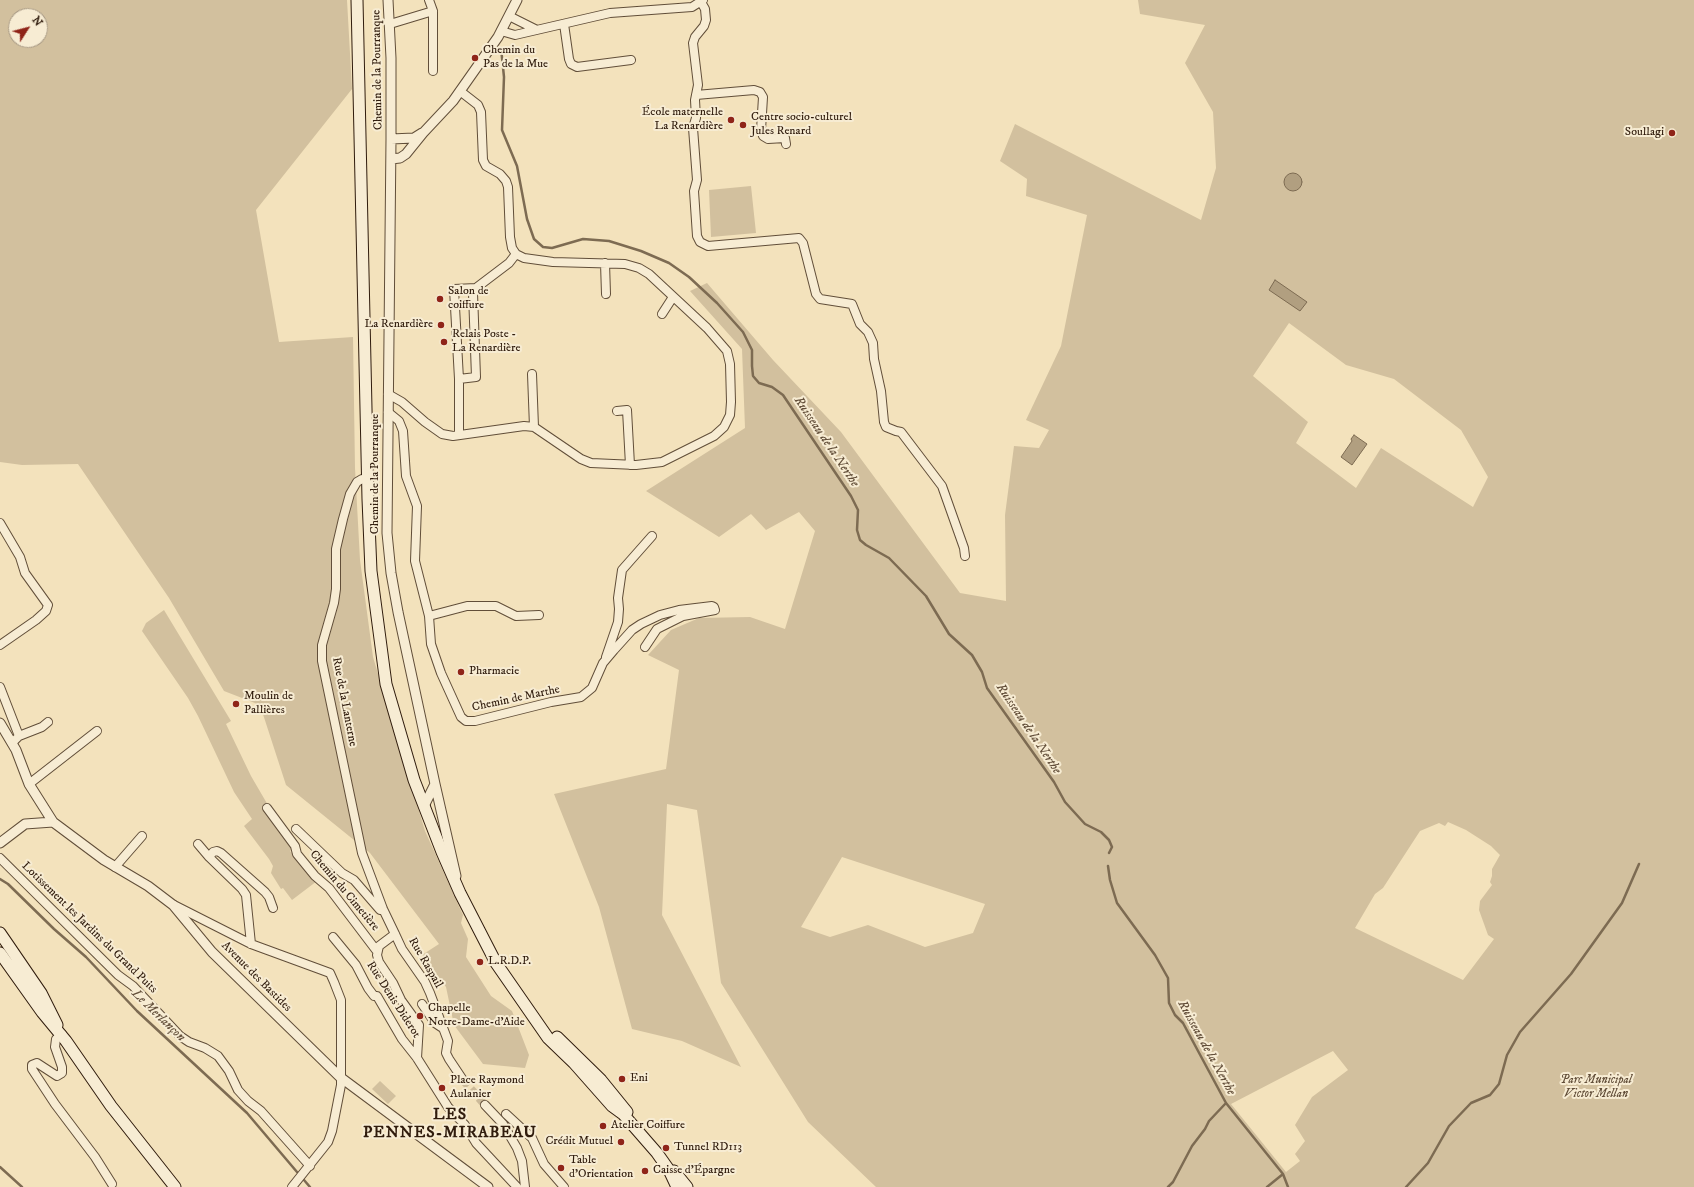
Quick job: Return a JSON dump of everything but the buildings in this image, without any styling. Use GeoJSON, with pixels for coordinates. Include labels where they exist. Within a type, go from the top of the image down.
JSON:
{"type":"FeatureCollection","features":[{"type":"Feature","properties":{"kind":"main road"},"geometry":{"type":"LineString","coordinates":[[357,0],[367,479],[371,571],[386,684],[414,780],[460,893],[484,941],[505,978],[548,1038],[574,1063],[612,1106],[623,1114],[657,1153],[682,1186]]}},
{"type":"Feature","properties":{"kind":"main road"},"geometry":{"type":"LineString","coordinates":[[0,933],[41,993],[63,1037]]}},
{"type":"Feature","properties":{"kind":"main road"},"geometry":{"type":"LineString","coordinates":[[0,953],[42,1012],[63,1037],[111,1106],[175,1187]]}},
{"type":"Feature","properties":{"kind":"street","name":"Chemin de la Pourranque"},"geometry":{"type":"LineString","coordinates":[[388,0],[390,24],[391,159],[387,533],[391,573],[435,784],[460,893]]}},
{"type":"Feature","properties":{"kind":"street"},"geometry":{"type":"LineString","coordinates":[[429,0],[432,11],[433,70]]}},
{"type":"Feature","properties":{"kind":"street"},"geometry":{"type":"LineString","coordinates":[[391,159],[400,158],[406,154],[423,133],[453,101],[501,31],[517,0]]}},
{"type":"Feature","properties":{"kind":"street"},"geometry":{"type":"LineString","coordinates":[[501,31],[515,35],[535,29],[610,13],[692,7],[702,1],[706,20],[704,26],[695,37],[693,43],[698,85],[696,95],[696,118],[693,128],[697,180],[694,191],[697,236],[700,242],[708,246],[799,238],[803,244],[816,294],[820,299],[852,304],[860,324],[868,332],[873,343],[874,359],[881,391],[884,422],[890,429],[901,432],[942,486],[964,548],[965,556]]}},
{"type":"Feature","properties":{"kind":"street"},"geometry":{"type":"LineString","coordinates":[[390,24],[432,11]]}},
{"type":"Feature","properties":{"kind":"street"},"geometry":{"type":"LineString","coordinates":[[509,16],[535,29]]}},
{"type":"Feature","properties":{"kind":"street"},"geometry":{"type":"LineString","coordinates":[[564,24],[571,64],[577,67],[631,60]]}},
{"type":"Feature","properties":{"kind":"street"},"geometry":{"type":"LineString","coordinates":[[696,95],[754,90],[760,92],[763,97],[761,130],[763,136],[768,139],[785,138],[786,144]]}},
{"type":"Feature","properties":{"kind":"street"},"geometry":{"type":"LineString","coordinates":[[388,394],[402,402],[425,422],[442,434],[459,435],[524,426],[534,427],[543,431],[581,459],[591,463],[630,464],[662,462],[714,436],[724,427],[730,415],[732,402],[730,364],[727,351],[708,328],[649,274],[639,268],[625,264],[537,261],[524,258],[516,254],[512,248],[510,237],[508,186],[500,174],[486,166],[483,160],[480,112],[478,105],[460,91]]}},
{"type":"Feature","properties":{"kind":"street"},"geometry":{"type":"LineString","coordinates":[[391,139],[414,138],[423,133]]}},
{"type":"Feature","properties":{"kind":"street"},"geometry":{"type":"LineString","coordinates":[[459,379],[476,377],[473,293],[476,288],[509,263],[516,254]]}},
{"type":"Feature","properties":{"kind":"street"},"geometry":{"type":"LineString","coordinates":[[605,263],[606,294]]}},
{"type":"Feature","properties":{"kind":"street"},"geometry":{"type":"LineString","coordinates":[[459,435],[459,379],[454,289],[476,288]]}},
{"type":"Feature","properties":{"kind":"street"},"geometry":{"type":"LineString","coordinates":[[662,314],[674,297]]}},
{"type":"Feature","properties":{"kind":"street"},"geometry":{"type":"LineString","coordinates":[[532,374],[534,427]]}},
{"type":"Feature","properties":{"kind":"street"},"geometry":{"type":"LineString","coordinates":[[617,411],[627,410],[630,464]]}},
{"type":"Feature","properties":{"kind":"street","name":"Chemin de Marthe"},"geometry":{"type":"LineString","coordinates":[[388,412],[399,421],[403,431],[406,476],[417,506],[415,561],[429,616],[431,644],[441,674],[461,717],[466,721],[475,721],[501,716],[551,702],[581,697],[592,688],[603,663],[632,630],[649,619],[679,610],[714,607],[715,610],[683,616],[657,629],[645,647]]}},
{"type":"Feature","properties":{"kind":"street","name":"Rue de la Lanterne"},"geometry":{"type":"LineString","coordinates":[[367,479],[362,479],[358,482],[350,494],[343,518],[336,548],[336,589],[334,603],[322,645],[322,661],[362,853],[383,909],[395,934]]}},
{"type":"Feature","properties":{"kind":"street"},"geometry":{"type":"LineString","coordinates":[[0,523],[20,557],[25,572],[48,605],[46,611],[36,620],[0,645]]}},
{"type":"Feature","properties":{"kind":"street"},"geometry":{"type":"LineString","coordinates":[[603,663],[618,622],[620,609],[618,598],[622,570],[652,536]]}},
{"type":"Feature","properties":{"kind":"street"},"geometry":{"type":"LineString","coordinates":[[429,616],[467,606],[496,606],[516,616],[539,615]]}},
{"type":"Feature","properties":{"kind":"street"},"geometry":{"type":"LineString","coordinates":[[0,687],[19,736]]}},
{"type":"Feature","properties":{"kind":"street"},"geometry":{"type":"LineString","coordinates":[[12,743],[19,736],[42,727],[48,722]]}},
{"type":"Feature","properties":{"kind":"street"},"geometry":{"type":"LineString","coordinates":[[0,723],[12,743],[29,784],[53,822],[26,824],[0,843]]}},
{"type":"Feature","properties":{"kind":"street"},"geometry":{"type":"LineString","coordinates":[[29,784],[97,731]]}},
{"type":"Feature","properties":{"kind":"street"},"geometry":{"type":"LineString","coordinates":[[425,804],[435,784]]}},
{"type":"Feature","properties":{"kind":"street","name":"Chemin du Cimetière"},"geometry":{"type":"LineString","coordinates":[[267,808],[294,846],[297,854],[332,893],[376,950],[378,962],[393,983],[406,1008],[419,1025],[417,1058]]}},
{"type":"Feature","properties":{"kind":"street","name":"Avenue des Bastides"},"geometry":{"type":"LineString","coordinates":[[53,822],[115,867],[148,886],[174,905],[212,952],[340,1077],[488,1187]]}},
{"type":"Feature","properties":{"kind":"street"},"geometry":{"type":"LineString","coordinates":[[296,829],[342,873],[354,880],[380,910],[383,909]]}},
{"type":"Feature","properties":{"kind":"street"},"geometry":{"type":"LineString","coordinates":[[115,867],[142,836]]}},
{"type":"Feature","properties":{"kind":"street"},"geometry":{"type":"LineString","coordinates":[[198,844],[246,895],[251,944]]}},
{"type":"Feature","properties":{"kind":"street"},"geometry":{"type":"LineString","coordinates":[[209,857],[213,852],[217,851],[221,853],[265,892],[269,897],[273,908]]}},
{"type":"Feature","properties":{"kind":"street","name":"Lotissement les Jardins du Grand Puits"},"geometry":{"type":"LineString","coordinates":[[0,858],[118,975],[133,986],[180,1036],[218,1056],[229,1070],[238,1090],[260,1111],[310,1166]]}},
{"type":"Feature","properties":{"kind":"street"},"geometry":{"type":"LineString","coordinates":[[174,905],[251,944],[330,973],[341,1000],[341,1085],[332,1131],[328,1142],[292,1187]]}},
{"type":"Feature","properties":{"kind":"street"},"geometry":{"type":"LineString","coordinates":[[376,950],[395,934]]}},
{"type":"Feature","properties":{"kind":"street","name":"Rue Raspail"},"geometry":{"type":"LineString","coordinates":[[395,934],[402,949],[425,982],[448,1044],[447,1056],[463,1080]]}},
{"type":"Feature","properties":{"kind":"street","name":"Rue Denis Diderot"},"geometry":{"type":"LineString","coordinates":[[333,937],[356,966],[368,988],[374,996],[377,996],[402,1039],[417,1058],[448,1107],[465,1125],[476,1143],[517,1187]]}},
{"type":"Feature","properties":{"kind":"street","name":"Rue Raspail"},"geometry":{"type":"LineString","coordinates":[[422,1004],[435,1023],[442,1027]]}},
{"type":"Feature","properties":{"kind":"street"},"geometry":{"type":"LineString","coordinates":[[63,1037],[56,1039],[55,1047],[62,1067],[62,1074],[57,1076],[37,1063],[32,1064],[32,1069],[55,1104],[95,1157],[112,1184]]}},
{"type":"Feature","properties":{"kind":"street"},"geometry":{"type":"LineString","coordinates":[[485,1105],[503,1124],[517,1148],[522,1161],[526,1184],[532,1187]]}},
{"type":"Feature","properties":{"kind":"street"},"geometry":{"type":"LineString","coordinates":[[506,1114],[532,1138],[544,1164],[564,1187]]}},
{"type":"Feature","properties":{"kind":"green space"},"geometry":{"type":"Polygon","coordinates":[[[0,0],[347,0],[352,89],[256,210],[279,342],[353,337],[355,468],[360,560],[373,657],[425,831],[463,915],[461,923],[468,939],[466,957],[491,996],[512,1011],[529,1055],[525,1068],[483,1064],[454,1025],[446,987],[422,955],[439,944],[370,853],[286,785],[260,705],[224,691],[169,598],[78,464],[22,465],[0,462],[0,0]]]}},
{"type":"Feature","properties":{"kind":"green space","name":"Parc Municipal Victor Mellan"},"geometry":{"type":"Polygon","coordinates":[[[1138,0],[1694,0],[1694,1187],[876,1187],[808,1122],[721,983],[697,810],[667,804],[662,915],[741,1067],[682,1041],[632,1029],[599,907],[554,794],[666,769],[679,670],[648,655],[671,630],[699,618],[750,617],[785,629],[815,531],[799,512],[766,530],[751,514],[719,537],[646,491],[745,428],[742,349],[690,291],[707,283],[773,360],[841,432],[960,593],[1006,601],[1005,515],[1014,446],[1039,448],[1049,430],[1026,420],[1061,346],[1087,215],[1026,196],[1027,179],[1000,161],[1015,124],[1201,220],[1216,168],[1213,112],[1185,63],[1205,25],[1140,14],[1138,0]],[[1289,323],[1253,376],[1308,422],[1296,443],[1356,488],[1381,448],[1473,507],[1488,477],[1461,430],[1394,379],[1346,365],[1289,323]],[[1448,822],[1445,826],[1439,823],[1420,831],[1383,888],[1375,894],[1355,928],[1463,980],[1494,939],[1488,935],[1479,910],[1480,901],[1492,885],[1490,882],[1492,869],[1500,855],[1491,846],[1466,830],[1448,822]],[[842,857],[801,927],[830,937],[868,925],[925,947],[973,933],[985,904],[842,857]],[[1333,1051],[1231,1104],[1286,1172],[1300,1161],[1295,1154],[1305,1141],[1295,1125],[1312,1097],[1348,1070],[1333,1051]]]}},
{"type":"Feature","properties":{"kind":"green space"},"geometry":{"type":"Polygon","coordinates":[[[751,186],[756,233],[711,237],[709,190],[751,186]]]}},
{"type":"Feature","properties":{"kind":"green space"},"geometry":{"type":"Polygon","coordinates":[[[164,610],[231,721],[226,724],[251,776],[293,848],[290,851],[317,881],[292,900],[283,888],[281,889],[271,873],[273,866],[269,859],[244,826],[252,819],[234,792],[188,698],[142,631],[146,623],[164,610]]]}},
{"type":"Feature","properties":{"kind":"green space"},"geometry":{"type":"Polygon","coordinates":[[[380,1081],[396,1096],[388,1104],[372,1089],[380,1081]]]}},
{"type":"Feature","properties":{"kind":"shaded area"},"geometry":{"type":"Polygon","coordinates":[[[1289,173],[1297,173],[1302,178],[1300,189],[1297,191],[1289,191],[1284,186],[1284,178],[1289,173]]]}},
{"type":"Feature","properties":{"kind":"shaded area"},"geometry":{"type":"Polygon","coordinates":[[[1275,280],[1307,302],[1300,311],[1269,290],[1275,280]]]}},
{"type":"Feature","properties":{"kind":"shaded area"},"geometry":{"type":"Polygon","coordinates":[[[1354,435],[1367,444],[1352,465],[1341,457],[1352,441],[1351,439],[1354,435]]]}},
{"type":"Feature","properties":{"kind":"waterway","name":"Ruisseau de la Nerthe"},"geometry":{"type":"LineString","coordinates":[[501,48],[504,77],[502,130],[517,166],[527,219],[534,239],[543,247],[552,248],[583,239],[609,241],[641,251],[669,263],[689,277],[717,303],[743,332],[752,350],[753,376],[759,383],[772,387],[783,395],[851,496],[858,510],[857,530],[860,540],[889,558],[926,596],[949,634],[972,655],[982,672],[987,688],[1054,782],[1065,802],[1085,824],[1101,832],[1109,840],[1112,847],[1109,853]]}},
{"type":"Feature","properties":{"kind":"waterway"},"geometry":{"type":"LineString","coordinates":[[1406,1187],[1428,1163],[1449,1126],[1471,1103],[1490,1095],[1499,1084],[1507,1055],[1520,1032],[1571,974],[1622,903],[1639,864]]}},
{"type":"Feature","properties":{"kind":"waterway","name":"Ruisseau de la Nerthe"},"geometry":{"type":"LineString","coordinates":[[1108,866],[1110,880],[1117,903],[1155,955],[1168,978],[1169,1003],[1175,1015],[1183,1023],[1226,1103],[1283,1174],[1288,1187]]}},
{"type":"Feature","properties":{"kind":"waterway","name":"Le Merlançon"},"geometry":{"type":"LineString","coordinates":[[0,879],[8,884],[54,929],[86,957],[137,1011],[247,1113],[297,1172]]}},
{"type":"Feature","properties":{"kind":"waterway"},"geometry":{"type":"LineString","coordinates":[[1168,1187],[1173,1182],[1192,1146],[1209,1121],[1226,1103]]}},
{"type":"Feature","properties":{"kind":"waterway"},"geometry":{"type":"LineString","coordinates":[[0,1167],[22,1187]]}},
{"type":"Feature","properties":{"kind":"waterway"},"geometry":{"type":"LineString","coordinates":[[1267,1187],[1283,1174]]}},
{"type":"Feature","properties":{"kind":"waterway","name":"Le Merlançon"},"geometry":{"type":"LineString","coordinates":[[304,1180],[310,1187]]}},
{"type":"Feature","properties":{"kind":"tunnel"},"geometry":{"type":"LineString","coordinates":[[463,1080],[485,1105]]}},
{"type":"Feature","properties":{"kind":"place","name":"Chemin du Pas de la Mue"},"geometry":{"type":"Point","coordinates":[475,58]}},
{"type":"Feature","properties":{"kind":"place","name":"École maternelle La Renardière"},"geometry":{"type":"Point","coordinates":[731,120]}},
{"type":"Feature","properties":{"kind":"place","name":"Centre socio-culturel Jules Renard"},"geometry":{"type":"Point","coordinates":[743,125]}},
{"type":"Feature","properties":{"kind":"place","name":"Soullagi"},"geometry":{"type":"Point","coordinates":[1672,133]}},
{"type":"Feature","properties":{"kind":"place","name":"Salon de coiffure"},"geometry":{"type":"Point","coordinates":[440,299]}},
{"type":"Feature","properties":{"kind":"place","name":"La Renardière"},"geometry":{"type":"Point","coordinates":[441,325]}},
{"type":"Feature","properties":{"kind":"place","name":"Relais Poste - La Renardière"},"geometry":{"type":"Point","coordinates":[444,342]}},
{"type":"Feature","properties":{"kind":"place","name":"Pharmacie"},"geometry":{"type":"Point","coordinates":[461,672]}},
{"type":"Feature","properties":{"kind":"place","name":"Moulin de Pallières"},"geometry":{"type":"Point","coordinates":[236,704]}},
{"type":"Feature","properties":{"kind":"place","name":"L.R.D.P."},"geometry":{"type":"Point","coordinates":[480,962]}},
{"type":"Feature","properties":{"kind":"place","name":"Chapelle Notre-Dame-d'Aide"},"geometry":{"type":"Point","coordinates":[420,1016]}},
{"type":"Feature","properties":{"kind":"place","name":"Eni"},"geometry":{"type":"Point","coordinates":[622,1079]}},
{"type":"Feature","properties":{"kind":"place","name":"Place Raymond Aulanier"},"geometry":{"type":"Point","coordinates":[442,1088]}},
{"type":"Feature","properties":{"kind":"place","name":"Atelier Coiffure"},"geometry":{"type":"Point","coordinates":[603,1126]}},
{"type":"Feature","properties":{"kind":"place","name":"Crédit Mutuel"},"geometry":{"type":"Point","coordinates":[621,1142]}},
{"type":"Feature","properties":{"kind":"place","name":"Tunnel RD113"},"geometry":{"type":"Point","coordinates":[666,1148]}},
{"type":"Feature","properties":{"kind":"place","name":"Table d'Orientation"},"geometry":{"type":"Point","coordinates":[561,1168]}},
{"type":"Feature","properties":{"kind":"place","name":"Caisse d'Épargne"},"geometry":{"type":"Point","coordinates":[645,1171]}},
{"type":"Feature","properties":{"kind":"district","name":"LES PENNES-MIRABEAU"},"geometry":{"type":"Point","coordinates":[450,1125]}}]}
